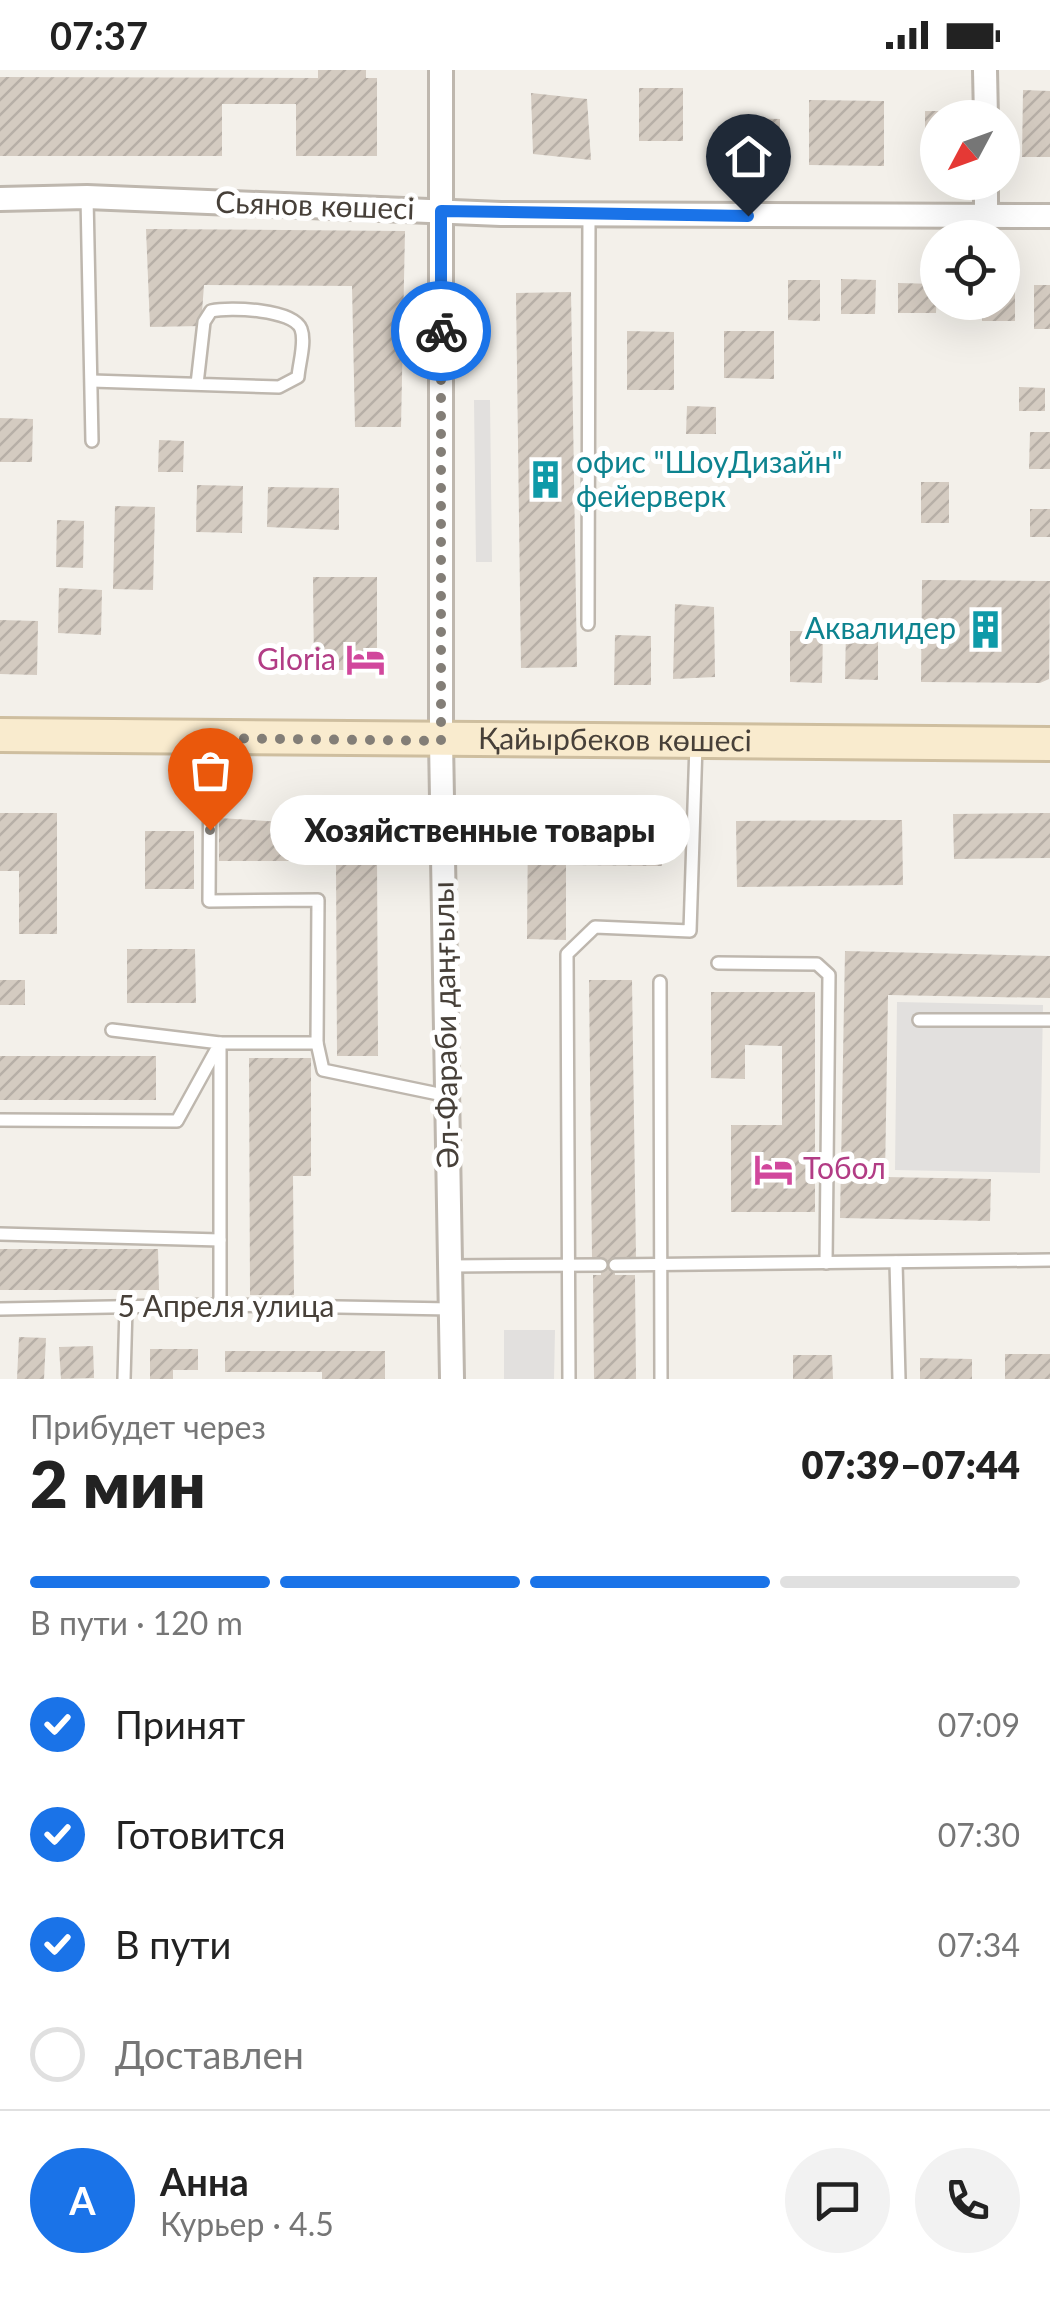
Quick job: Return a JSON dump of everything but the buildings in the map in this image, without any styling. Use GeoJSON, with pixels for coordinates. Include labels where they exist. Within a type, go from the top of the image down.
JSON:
{"type":"FeatureCollection","features":[{"type":"Feature","properties":{"kind":"main road","name":"Қайырбеков көшесі"},"geometry":{"type":"LineString","coordinates":[[0,735],[1050,744]]}},
{"type":"Feature","properties":{"kind":"street","name":"Әл-Фараби даңғылы"},"geometry":{"type":"LineString","coordinates":[[441,70],[441,741],[452,1379]]}},
{"type":"Feature","properties":{"kind":"street"},"geometry":{"type":"LineString","coordinates":[[986,70],[986,100]]}},
{"type":"Feature","properties":{"kind":"street","name":"Сьянов көшесі"},"geometry":{"type":"LineString","coordinates":[[0,199],[87,197],[589,215],[1050,216]]}},
{"type":"Feature","properties":{"kind":"street"},"geometry":{"type":"LineString","coordinates":[[986,200],[986,216]]}},
{"type":"Feature","properties":{"kind":"lane"},"geometry":{"type":"LineString","coordinates":[[87,197],[92,442]]}},
{"type":"Feature","properties":{"kind":"lane"},"geometry":{"type":"LineString","coordinates":[[588,624],[589,215]]}},
{"type":"Feature","properties":{"kind":"lane"},"geometry":{"type":"LineString","coordinates":[[92,381],[279,387],[298,377],[300,326],[286,314],[210,311],[204,322],[197,384]]}},
{"type":"Feature","properties":{"kind":"lane"},"geometry":{"type":"LineString","coordinates":[[210,738],[209,902],[318,900],[317,1043],[323,1070],[448,1096]]}},
{"type":"Feature","properties":{"kind":"lane"},"geometry":{"type":"LineString","coordinates":[[569,1379],[566,954],[595,927],[690,931],[696,742]]}},
{"type":"Feature","properties":{"kind":"lane"},"geometry":{"type":"LineString","coordinates":[[718,963],[817,964],[829,975],[826,1263]]}},
{"type":"Feature","properties":{"kind":"lane"},"geometry":{"type":"LineString","coordinates":[[660,982],[661,1379]]}},
{"type":"Feature","properties":{"kind":"lane"},"geometry":{"type":"LineString","coordinates":[[919,1020],[1050,1020]]}},
{"type":"Feature","properties":{"kind":"lane"},"geometry":{"type":"LineString","coordinates":[[112,1030],[220,1044],[317,1043]]}},
{"type":"Feature","properties":{"kind":"lane"},"geometry":{"type":"LineString","coordinates":[[0,1120],[177,1121],[220,1044]]}},
{"type":"Feature","properties":{"kind":"lane"},"geometry":{"type":"LineString","coordinates":[[220,1044],[220,1305]]}},
{"type":"Feature","properties":{"kind":"lane"},"geometry":{"type":"LineString","coordinates":[[0,1234],[220,1240]]}},
{"type":"Feature","properties":{"kind":"lane"},"geometry":{"type":"LineString","coordinates":[[450,1266],[1050,1260]]}},
{"type":"Feature","properties":{"kind":"lane"},"geometry":{"type":"LineString","coordinates":[[896,1262],[899,1379]]}},
{"type":"Feature","properties":{"kind":"lane","name":"5 Апреля улица"},"geometry":{"type":"LineString","coordinates":[[0,1310],[220,1305],[452,1309]]}},
{"type":"Feature","properties":{"kind":"lane"},"geometry":{"type":"LineString","coordinates":[[124,1379],[126,1307]]}},
{"type":"Feature","properties":{"kind":"shaded area"},"geometry":{"type":"Polygon","coordinates":[[[474,400],[490,400],[492,562],[476,562],[474,400]]]}},
{"type":"Feature","properties":{"kind":"shaded area"},"geometry":{"type":"Polygon","coordinates":[[[897,1002],[1043,1005],[1040,1173],[895,1170],[897,1002]]]}},
{"type":"Feature","properties":{"kind":"shaded area"},"geometry":{"type":"Polygon","coordinates":[[[504,1330],[555,1330],[554,1379],[504,1379],[504,1330]]]}},
{"type":"Feature","properties":{"kind":"way so far"},"geometry":{"type":"LineString","coordinates":[[210,830],[210,738],[441,741],[441,331]]}},
{"type":"Feature","properties":{"kind":"place","name":"офис \"ШоуДизайн\" фейерверк"},"geometry":{"type":"Point","coordinates":[546,480]}},
{"type":"Feature","properties":{"kind":"place","name":"Аквалидер"},"geometry":{"type":"Point","coordinates":[986,629]}},
{"type":"Feature","properties":{"kind":"place","name":"Gloria"},"geometry":{"type":"Point","coordinates":[366,660]}},
{"type":"Feature","properties":{"kind":"place","name":"Хозяйственные товары"},"geometry":{"type":"Point","coordinates":[210,830]}},
{"type":"Feature","properties":{"kind":"place","name":"Тобол"},"geometry":{"type":"Point","coordinates":[773,1169]}},
{"type":"Feature","properties":{"kind":"route"},"geometry":{"type":"LineString","coordinates":[[441,331],[441,211],[748,216]]}}]}
